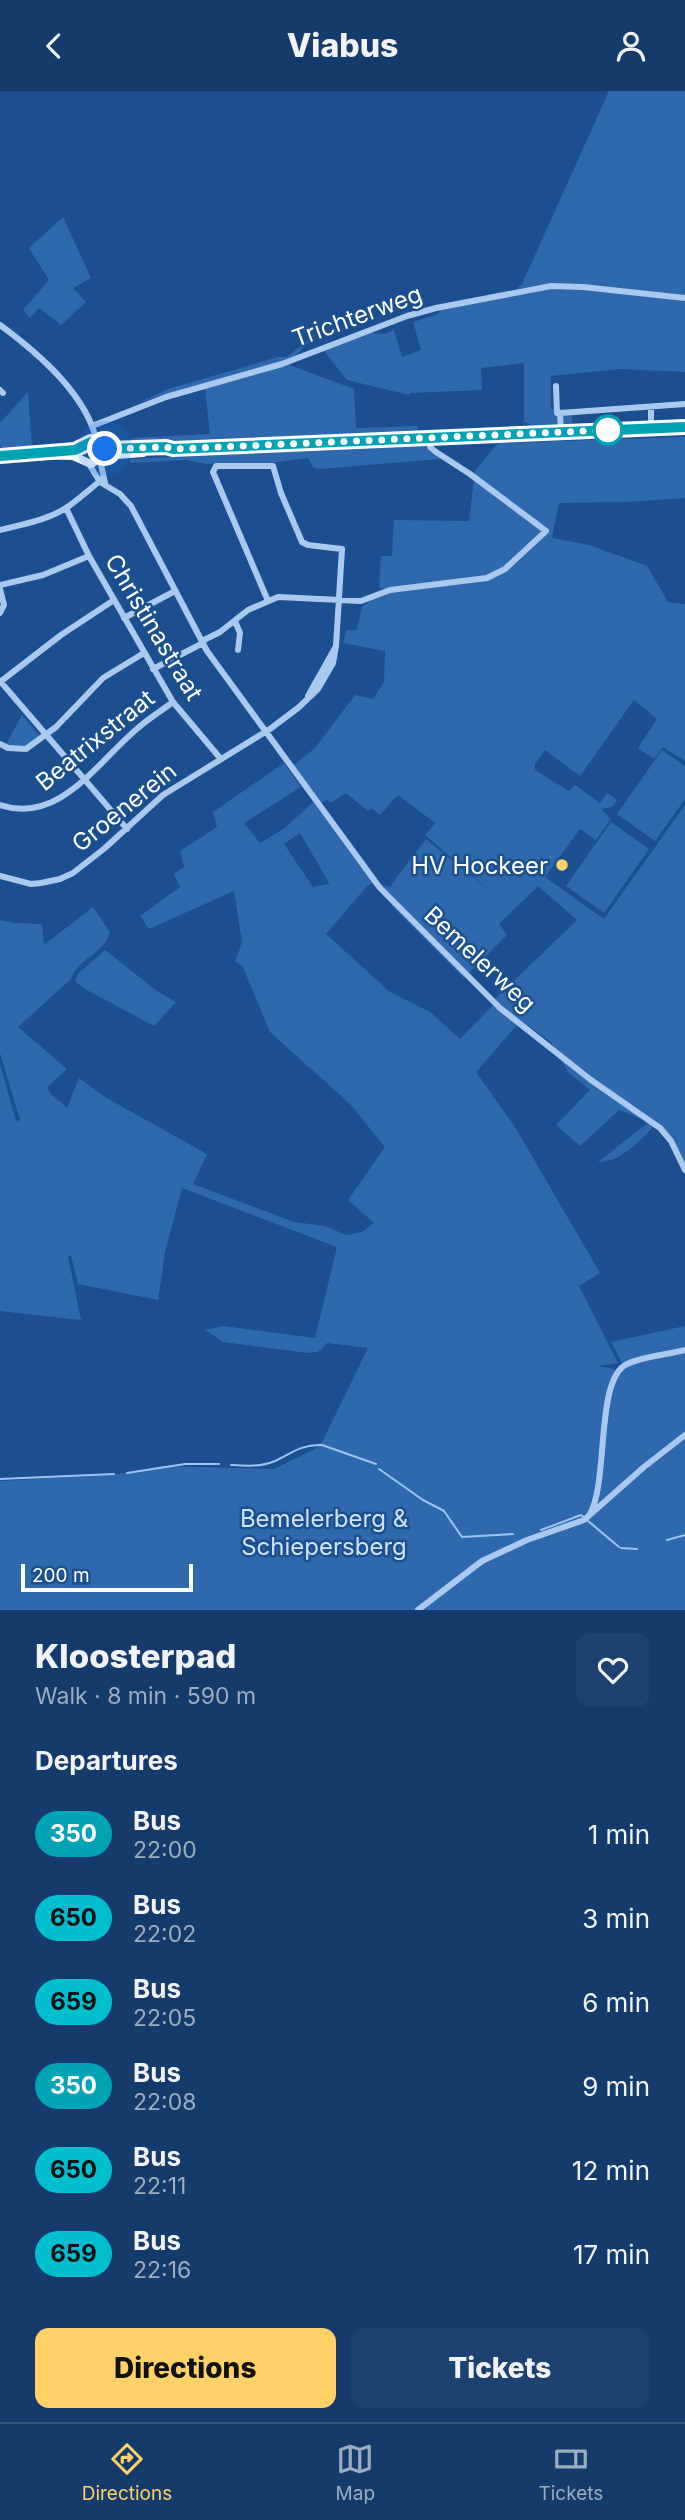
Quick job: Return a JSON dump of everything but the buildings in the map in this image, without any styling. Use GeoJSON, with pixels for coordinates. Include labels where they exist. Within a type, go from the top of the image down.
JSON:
{"type":"FeatureCollection","features":[{"type":"Feature","properties":{"kind":"main road"},"geometry":{"type":"LineString","coordinates":[[0,456],[685,427]]}},
{"type":"Feature","properties":{"kind":"main road"},"geometry":{"type":"LineString","coordinates":[[28,455],[81,458],[95,450]]}},
{"type":"Feature","properties":{"kind":"main road"},"geometry":{"type":"LineString","coordinates":[[81,458],[89,464],[95,450]]}},
{"type":"Feature","properties":{"kind":"street","name":"Trichterweg"},"geometry":{"type":"LineString","coordinates":[[92,426],[166,397],[282,364],[407,316],[436,308],[551,286],[685,298]]}},
{"type":"Feature","properties":{"kind":"street"},"geometry":{"type":"LineString","coordinates":[[0,325],[67,384],[96,431],[95,450],[102,481],[66,508],[43,519],[0,530]]}},
{"type":"Feature","properties":{"kind":"street"},"geometry":{"type":"LineString","coordinates":[[556,386],[561,432]]}},
{"type":"Feature","properties":{"kind":"street"},"geometry":{"type":"LineString","coordinates":[[560,413],[685,404]]}},
{"type":"Feature","properties":{"kind":"street"},"geometry":{"type":"LineString","coordinates":[[651,408],[652,428]]}},
{"type":"Feature","properties":{"kind":"street"},"geometry":{"type":"LineString","coordinates":[[153,669],[202,642],[248,610],[268,601],[284,596],[339,601],[366,600],[390,590],[487,578],[505,569],[546,531],[436,452],[430,445],[429,438]]}},
{"type":"Feature","properties":{"kind":"street","name":"Bemelerweg"},"geometry":{"type":"LineString","coordinates":[[89,464],[102,481],[122,495],[133,510],[202,642],[372,878],[410,920],[500,1008],[591,1080],[665,1133],[685,1170]]}},
{"type":"Feature","properties":{"kind":"street"},"geometry":{"type":"LineString","coordinates":[[268,601],[213,472],[216,466],[273,466],[281,493],[302,542],[342,549],[339,601]]}},
{"type":"Feature","properties":{"kind":"street","name":"Christinastraat"},"geometry":{"type":"LineString","coordinates":[[66,508],[89,556],[173,702],[220,758]]}},
{"type":"Feature","properties":{"kind":"street"},"geometry":{"type":"LineString","coordinates":[[0,613],[4,605],[0,587],[43,575],[89,556]]}},
{"type":"Feature","properties":{"kind":"street"},"geometry":{"type":"LineString","coordinates":[[124,618],[176,591]]}},
{"type":"Feature","properties":{"kind":"street"},"geometry":{"type":"LineString","coordinates":[[114,600],[61,635],[0,682],[127,829]]}},
{"type":"Feature","properties":{"kind":"street","name":"Groenerein"},"geometry":{"type":"LineString","coordinates":[[0,876],[31,884],[60,879],[89,862],[163,795],[265,732],[298,708],[307,699],[336,646],[339,601]]}},
{"type":"Feature","properties":{"kind":"street"},"geometry":{"type":"LineString","coordinates":[[234,621],[240,633],[238,650]]}},
{"type":"Feature","properties":{"kind":"street"},"geometry":{"type":"LineString","coordinates":[[0,744],[8,748],[26,749],[47,735],[103,678],[144,653]]}},
{"type":"Feature","properties":{"kind":"street","name":"Beatrixstraat"},"geometry":{"type":"LineString","coordinates":[[0,805],[23,811],[47,806],[83,780],[138,728],[173,702]]}},
{"type":"Feature","properties":{"kind":"street"},"geometry":{"type":"LineString","coordinates":[[588,1517],[598,1492],[612,1380],[620,1369],[630,1363],[685,1350]]}},
{"type":"Feature","properties":{"kind":"street"},"geometry":{"type":"LineString","coordinates":[[418,1610],[482,1561],[527,1540],[580,1523],[685,1435]]}},
{"type":"Feature","properties":{"kind":"green space"},"geometry":{"type":"Polygon","coordinates":[[[609,91],[685,91],[685,372],[621,369],[551,376],[551,409],[572,410],[572,425],[534,426],[524,422],[524,363],[481,368],[482,390],[409,395],[347,380],[323,350],[371,333],[384,334],[394,330],[402,357],[421,350],[413,322],[438,314],[441,309],[546,284],[517,289],[522,284],[609,91]]]}},
{"type":"Feature","properties":{"kind":"green space"},"geometry":{"type":"Polygon","coordinates":[[[63,217],[91,278],[73,288],[86,302],[61,325],[39,308],[30,318],[23,310],[49,280],[29,248],[63,217]]]}},
{"type":"Feature","properties":{"kind":"green space"},"geometry":{"type":"Polygon","coordinates":[[[319,332],[294,357],[283,363],[138,403],[168,389],[278,357],[287,357],[319,332]]]}},
{"type":"Feature","properties":{"kind":"green space"},"geometry":{"type":"Polygon","coordinates":[[[287,364],[354,389],[356,428],[418,426],[418,431],[130,443],[132,438],[210,434],[205,389],[287,364]]]}},
{"type":"Feature","properties":{"kind":"green space"},"geometry":{"type":"Polygon","coordinates":[[[28,392],[32,448],[3,449],[0,446],[0,423],[28,392]]]}},
{"type":"Feature","properties":{"kind":"green space"},"geometry":{"type":"Polygon","coordinates":[[[685,437],[685,498],[559,503],[552,538],[589,545],[647,566],[668,602],[685,604],[685,761],[663,747],[654,759],[638,748],[657,719],[634,700],[580,776],[545,750],[535,764],[535,770],[569,791],[575,785],[600,803],[607,793],[617,800],[612,807],[601,809],[611,819],[596,840],[580,829],[545,877],[604,919],[685,805],[685,1174],[674,1148],[654,1125],[644,1137],[621,1155],[598,1162],[649,1122],[619,1110],[580,1146],[556,1125],[590,1090],[568,1072],[551,1042],[493,1001],[577,920],[538,886],[499,924],[507,935],[464,978],[394,908],[373,883],[392,887],[426,839],[496,896],[425,835],[435,823],[398,795],[380,815],[371,808],[368,811],[346,793],[330,803],[327,799],[321,803],[294,765],[315,748],[355,695],[373,699],[384,682],[385,651],[343,643],[346,630],[357,630],[362,607],[386,589],[379,588],[381,556],[392,556],[394,520],[469,521],[475,471],[498,443],[685,437]]]}},
{"type":"Feature","properties":{"kind":"green space"},"geometry":{"type":"Polygon","coordinates":[[[424,446],[441,459],[319,469],[314,468],[308,458],[270,463],[206,464],[186,460],[130,463],[130,459],[424,446]]]}},
{"type":"Feature","properties":{"kind":"green space"},"geometry":{"type":"Polygon","coordinates":[[[22,715],[40,736],[27,747],[5,746],[22,715]]]}},
{"type":"Feature","properties":{"kind":"green space"},"geometry":{"type":"Polygon","coordinates":[[[662,750],[685,766],[685,799],[655,841],[617,814],[662,750]]]}},
{"type":"Feature","properties":{"kind":"green space","name":"Bemelerberg & Schiepersberg"},"geometry":{"type":"Polygon","coordinates":[[[284,763],[301,787],[244,823],[260,843],[285,828],[313,802],[373,883],[368,885],[326,934],[390,992],[430,1012],[460,1039],[493,1005],[517,1025],[476,1072],[515,1127],[600,1273],[579,1286],[618,1363],[598,1366],[614,1369],[622,1375],[622,1363],[611,1342],[685,1326],[685,1610],[0,1610],[0,1481],[106,1475],[147,1471],[158,1466],[274,1469],[315,1449],[322,1442],[368,1348],[327,1343],[318,1352],[308,1353],[223,1342],[205,1330],[223,1326],[315,1338],[337,1247],[182,1188],[165,1252],[158,1300],[78,1284],[71,1256],[68,1256],[81,1320],[0,1311],[0,1064],[16,1121],[20,1120],[0,1053],[0,920],[42,924],[44,945],[93,907],[110,932],[103,945],[79,966],[71,979],[18,1027],[67,1069],[47,1087],[67,1108],[79,1078],[105,1097],[207,1154],[193,1184],[294,1222],[325,1226],[346,1235],[362,1232],[374,1223],[348,1200],[385,1147],[350,1104],[270,1032],[242,965],[235,962],[242,942],[234,891],[149,929],[140,916],[180,887],[174,874],[184,867],[180,851],[217,827],[213,812],[284,763]],[[300,833],[284,844],[313,887],[329,884],[300,833]]]}},
{"type":"Feature","properties":{"kind":"green space"},"geometry":{"type":"Polygon","coordinates":[[[611,822],[649,849],[604,913],[566,886],[611,822]]]}},
{"type":"Feature","properties":{"kind":"green space"},"geometry":{"type":"Polygon","coordinates":[[[105,950],[157,991],[176,1002],[154,1026],[75,981],[78,974],[105,950]]]}},
{"type":"Feature","properties":{"kind":"waterway"},"geometry":{"type":"LineString","coordinates":[[231,1465],[264,1464],[315,1445],[376,1464]]}},
{"type":"Feature","properties":{"kind":"waterway"},"geometry":{"type":"LineString","coordinates":[[127,1473],[185,1464],[219,1464]]}},
{"type":"Feature","properties":{"kind":"waterway"},"geometry":{"type":"LineString","coordinates":[[379,1469],[423,1500],[444,1511],[462,1537],[513,1534]]}},
{"type":"Feature","properties":{"kind":"waterway"},"geometry":{"type":"LineString","coordinates":[[0,1479],[114,1474]]}},
{"type":"Feature","properties":{"kind":"waterway"},"geometry":{"type":"LineString","coordinates":[[541,1530],[581,1515],[619,1547]]}},
{"type":"Feature","properties":{"kind":"waterway"},"geometry":{"type":"LineString","coordinates":[[667,1540],[685,1535]]}},
{"type":"Feature","properties":{"kind":"waterway"},"geometry":{"type":"LineString","coordinates":[[621,1548],[637,1549]]}},
{"type":"Feature","properties":{"kind":"bus line","name":"350"},"geometry":{"type":"LineString","coordinates":[[0,456],[75,450],[91,442],[108,449],[173,449],[685,427]]}},
{"type":"Feature","properties":{"kind":"place","name":"HV Hockeer"},"geometry":{"type":"Point","coordinates":[562,865]}},
{"type":"Feature","properties":{"kind":"route"},"geometry":{"type":"LineString","coordinates":[[105,449],[173,449],[608,430]]}}]}
